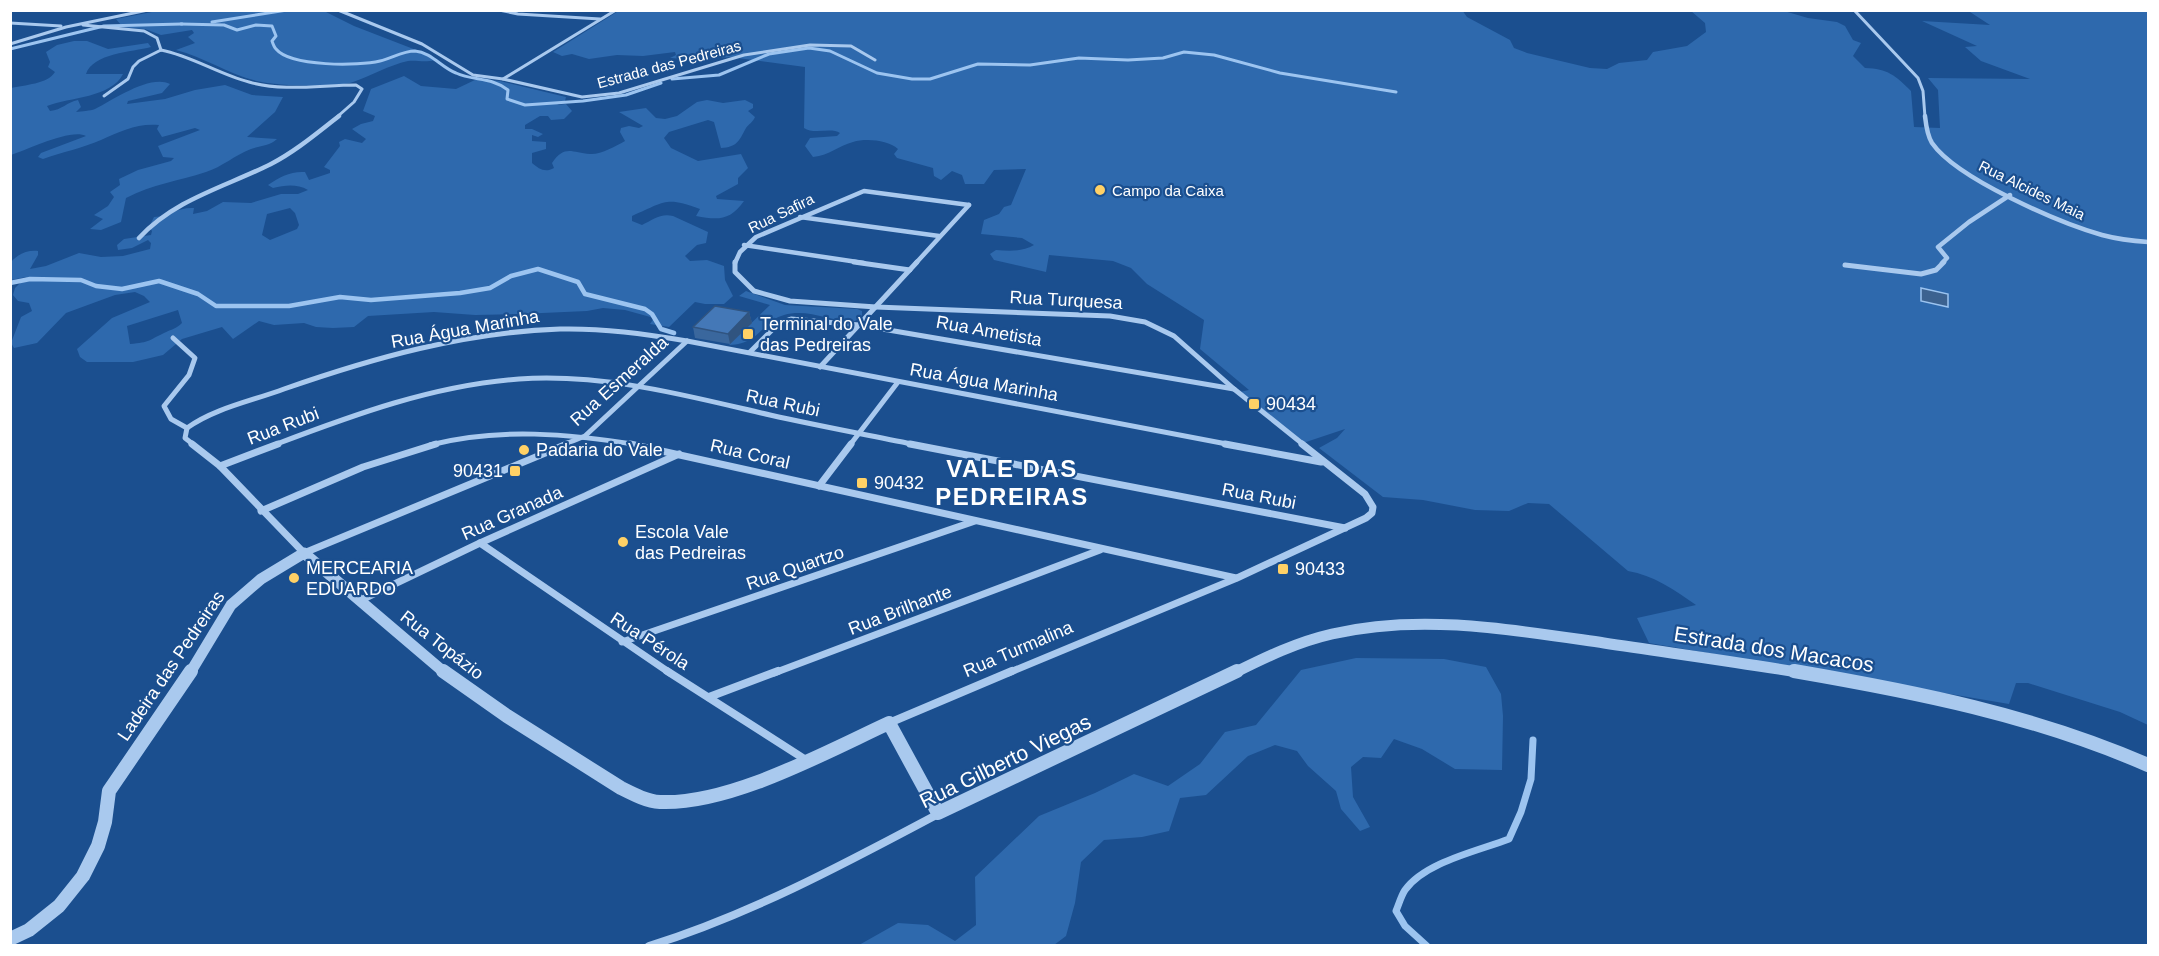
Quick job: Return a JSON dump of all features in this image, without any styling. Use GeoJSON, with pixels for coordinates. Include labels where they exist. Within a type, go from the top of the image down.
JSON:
{"type":"FeatureCollection","features":[{"type":"Feature","properties":{"kind":"street"},"geometry":{"type":"LineString","coordinates":[[10,44],[78,24],[148,10]]}},
{"type":"Feature","properties":{"kind":"street","name":"Estrada das Pedreiras"},"geometry":{"type":"LineString","coordinates":[[338,10],[422,44],[473,75],[502,79],[575,97],[594,98],[631,90],[720,61],[789,48],[842,44],[851,46],[875,60]]}},
{"type":"Feature","properties":{"kind":"street"},"geometry":{"type":"LineString","coordinates":[[499,10],[518,14],[601,19]]}},
{"type":"Feature","properties":{"kind":"street"},"geometry":{"type":"LineString","coordinates":[[518,14],[531,10]]}},
{"type":"Feature","properties":{"kind":"street"},"geometry":{"type":"LineString","coordinates":[[502,79],[616,10]]}},
{"type":"Feature","properties":{"kind":"street","name":"Rua Alcides Maia"},"geometry":{"type":"LineString","coordinates":[[1854,10],[1921,81],[1931,141],[1938,151],[1957,166],[2010,195],[2098,234],[2148,242]]}},
{"type":"Feature","properties":{"kind":"street"},"geometry":{"type":"LineString","coordinates":[[10,23],[66,27]]}},
{"type":"Feature","properties":{"kind":"street"},"geometry":{"type":"LineString","coordinates":[[78,24],[151,33],[157,38],[161,50]]}},
{"type":"Feature","properties":{"kind":"street"},"geometry":{"type":"LineString","coordinates":[[104,96],[128,79],[140,61],[161,50],[190,56],[249,82],[289,87],[356,85],[362,88],[348,107],[304,144],[272,163],[167,213],[145,230],[139,238]]}},
{"type":"Feature","properties":{"kind":"street","name":"Rua Safira"},"geometry":{"type":"LineString","coordinates":[[876,307],[790,301],[754,291],[735,272],[737,255],[744,245],[770,229],[864,191],[969,205],[939,236]]}},
{"type":"Feature","properties":{"kind":"street"},"geometry":{"type":"LineString","coordinates":[[1845,265],[1921,274],[1936,270],[1947,258],[1938,247],[1969,222],[2010,195]]}},
{"type":"Feature","properties":{"kind":"street"},"geometry":{"type":"LineString","coordinates":[[799,217],[939,236]]}},
{"type":"Feature","properties":{"kind":"street"},"geometry":{"type":"LineString","coordinates":[[820,367],[939,236]]}},
{"type":"Feature","properties":{"kind":"street"},"geometry":{"type":"LineString","coordinates":[[744,245],[910,270]]}},
{"type":"Feature","properties":{"kind":"street","name":"Rua Turquesa"},"geometry":{"type":"LineString","coordinates":[[876,307],[1127,318],[1158,328],[1174,336],[1234,389],[1370,500]]}},
{"type":"Feature","properties":{"kind":"street","name":"Rua Ametista"},"geometry":{"type":"LineString","coordinates":[[750,352],[779,323],[786,320],[859,325],[1234,389]]}},
{"type":"Feature","properties":{"kind":"street","name":"Rua Água Marinha"},"geometry":{"type":"LineString","coordinates":[[187,428],[200,419],[308,380],[381,358],[454,342],[558,329],[611,330],[750,352],[1324,462]]}},
{"type":"Feature","properties":{"kind":"street"},"geometry":{"type":"LineString","coordinates":[[172,338],[195,358],[189,375],[164,406],[171,419],[187,428]]}},
{"type":"Feature","properties":{"kind":"street","name":"Rua Esmeralda"},"geometry":{"type":"LineString","coordinates":[[304,553],[585,436],[687,341]]}},
{"type":"Feature","properties":{"kind":"street","name":"Rua Rubi"},"geometry":{"type":"LineString","coordinates":[[220,466],[373,409],[424,395],[517,379],[567,378],[637,387],[859,434],[1346,528]]}},
{"type":"Feature","properties":{"kind":"street"},"geometry":{"type":"LineString","coordinates":[[819,486],[898,382]]}},
{"type":"Feature","properties":{"kind":"street","name":"Rua Topázio"},"geometry":{"type":"LineString","coordinates":[[187,428],[185,438],[220,466],[304,553],[461,685],[637,796],[658,802]]}},
{"type":"Feature","properties":{"kind":"street","name":"Rua Coral"},"geometry":{"type":"LineString","coordinates":[[261,511],[340,476],[423,447],[468,437],[499,434],[585,436],[679,454],[1237,578]]}},
{"type":"Feature","properties":{"kind":"street","name":"Rua Granada"},"geometry":{"type":"LineString","coordinates":[[359,601],[480,543],[679,454]]}},
{"type":"Feature","properties":{"kind":"street","name":"Rua Turmalina"},"geometry":{"type":"LineString","coordinates":[[658,802],[682,801],[750,783],[1237,578],[1366,518],[1372,513],[1373,507],[1370,500]]}},
{"type":"Feature","properties":{"kind":"street","name":"Rua Quartzo"},"geometry":{"type":"LineString","coordinates":[[622,642],[976,520]]}},
{"type":"Feature","properties":{"kind":"street","name":"Rua Pérola"},"geometry":{"type":"LineString","coordinates":[[480,543],[622,642],[806,760]]}},
{"type":"Feature","properties":{"kind":"street","name":"Rua Brilhante"},"geometry":{"type":"LineString","coordinates":[[709,698],[1101,549]]}},
{"type":"Feature","properties":{"kind":"street","name":"Ladeira das Pedreiras"},"geometry":{"type":"LineString","coordinates":[[10,939],[29,930],[59,906],[83,876],[98,846],[109,791],[181,688],[231,605],[261,579],[304,553]]}},
{"type":"Feature","properties":{"kind":"street","name":"Estrada dos Macacos"},"geometry":{"type":"LineString","coordinates":[[1382,625],[1512,629],[1897,689],[2021,718],[2097,743],[2148,765]]}},
{"type":"Feature","properties":{"kind":"street","name":"Rua Gilberto Viegas"},"geometry":{"type":"LineString","coordinates":[[649,945],[679,937],[747,912],[938,813],[1288,646],[1320,635],[1382,625]]}},
{"type":"Feature","properties":{"kind":"street"},"geometry":{"type":"LineString","coordinates":[[889,723],[938,813]]}},
{"type":"Feature","properties":{"kind":"shaded area"},"geometry":{"type":"Polygon","coordinates":[[[620,10],[1462,10],[1467,17],[1510,40],[1514,48],[1590,68],[1607,69],[1619,63],[1647,60],[1653,52],[1687,46],[1706,32],[1705,23],[1691,11],[1784,11],[1808,18],[1837,22],[1845,26],[1853,40],[1861,43],[1853,56],[1865,68],[1891,74],[1911,91],[1914,127],[1940,128],[1938,90],[1928,78],[2030,79],[1981,61],[1965,47],[1977,46],[1922,21],[1990,25],[1970,12],[1985,10],[2148,11],[2148,725],[2120,712],[2028,683],[2016,683],[2009,704],[1649,643],[1637,618],[1696,605],[1655,580],[1628,571],[1549,504],[1528,503],[1509,511],[1475,510],[1423,500],[1383,497],[1319,448],[1337,438],[1345,429],[1300,444],[1240,392],[1249,390],[1200,349],[1204,320],[1147,284],[1131,268],[1113,261],[1049,255],[1046,272],[994,260],[990,254],[996,250],[1020,250],[1034,245],[1022,238],[981,234],[984,220],[999,214],[1004,207],[1011,205],[1026,169],[994,170],[984,184],[965,184],[962,175],[952,171],[941,180],[934,176],[933,168],[897,158],[894,154],[898,149],[894,146],[870,140],[853,142],[813,157],[805,146],[810,138],[837,136],[840,133],[804,128],[805,67],[730,57],[702,60],[670,58],[676,55],[675,52],[589,59],[572,54],[562,56],[553,52],[620,10]]]}},
{"type":"Feature","properties":{"kind":"shaded area"},"geometry":{"type":"Polygon","coordinates":[[[157,11],[324,11],[354,26],[429,55],[435,60],[408,61],[344,84],[305,86],[277,84],[246,78],[176,50],[195,43],[188,37],[194,33],[192,30],[161,35],[145,29],[104,26],[121,25],[116,19],[157,11]]]}},
{"type":"Feature","properties":{"kind":"shaded area"},"geometry":{"type":"Polygon","coordinates":[[[87,41],[108,49],[148,43],[151,47],[114,54],[96,62],[86,74],[123,74],[109,88],[89,96],[47,106],[50,111],[78,100],[81,107],[76,112],[93,110],[132,89],[152,82],[170,84],[162,93],[128,101],[127,104],[165,99],[195,90],[225,85],[252,95],[283,97],[275,112],[247,137],[277,139],[245,152],[212,170],[136,193],[126,198],[121,222],[101,230],[90,229],[103,219],[94,215],[108,206],[114,197],[110,192],[120,185],[119,179],[138,170],[171,161],[174,158],[163,157],[158,146],[200,130],[195,128],[162,137],[157,129],[159,125],[143,125],[43,159],[38,157],[41,153],[86,136],[79,134],[60,137],[11,155],[11,88],[35,83],[52,76],[55,72],[48,67],[50,62],[46,52],[57,45],[87,41]]]}},
{"type":"Feature","properties":{"kind":"shaded area"},"geometry":{"type":"Polygon","coordinates":[[[404,76],[421,86],[456,89],[477,79],[500,81],[566,97],[565,101],[557,105],[566,104],[572,111],[564,119],[551,120],[548,116],[540,116],[525,125],[525,129],[532,129],[543,134],[538,137],[532,135],[532,141],[546,142],[546,149],[532,153],[532,163],[545,170],[554,168],[552,163],[561,153],[569,151],[590,154],[603,152],[625,141],[620,132],[621,128],[643,126],[619,112],[646,108],[656,118],[665,119],[677,116],[697,102],[707,100],[723,103],[745,100],[753,104],[753,108],[748,111],[755,117],[734,145],[721,148],[714,122],[708,120],[669,132],[664,138],[671,148],[698,161],[741,154],[748,168],[738,178],[738,184],[716,196],[717,199],[744,201],[739,208],[723,218],[711,218],[696,216],[700,209],[665,202],[632,216],[632,221],[642,225],[660,216],[673,216],[708,232],[706,243],[697,245],[685,256],[690,261],[707,260],[724,266],[725,280],[733,296],[724,304],[695,302],[669,327],[650,324],[654,318],[625,310],[603,308],[587,311],[520,314],[475,315],[434,312],[368,316],[354,327],[316,327],[304,323],[274,325],[259,321],[233,339],[222,327],[182,339],[163,355],[133,362],[87,362],[80,357],[77,349],[112,318],[150,302],[135,292],[115,295],[66,313],[37,343],[14,348],[11,343],[21,317],[32,311],[29,303],[18,301],[13,295],[15,288],[26,277],[11,280],[11,262],[17,257],[26,252],[38,251],[30,269],[46,266],[79,253],[101,257],[123,256],[150,249],[151,243],[148,240],[132,248],[118,250],[117,245],[124,239],[151,235],[152,231],[149,227],[154,217],[188,208],[194,208],[193,214],[207,211],[223,202],[251,203],[281,194],[298,194],[308,190],[296,186],[273,188],[268,185],[295,172],[305,172],[309,180],[330,173],[330,170],[324,167],[340,146],[339,142],[345,139],[362,143],[366,139],[352,129],[373,121],[375,116],[363,111],[371,89],[404,76]],[[290,208],[267,214],[262,235],[270,240],[297,229],[299,225],[295,213],[290,208]],[[178,310],[127,326],[130,344],[148,341],[178,327],[182,323],[178,310]]]}},
{"type":"Feature","properties":{"kind":"shaded area"},"geometry":{"type":"Polygon","coordinates":[[[1921,288],[1948,294],[1948,307],[1921,301],[1921,288]]]}},
{"type":"Feature","properties":{"kind":"shaded area"},"geometry":{"type":"Polygon","coordinates":[[[746,291],[785,305],[857,309],[862,311],[862,317],[853,322],[793,313],[770,322],[748,341],[729,345],[770,305],[739,296],[746,291]]]}},
{"type":"Feature","properties":{"kind":"shaded area"},"geometry":{"type":"Polygon","coordinates":[[[1356,658],[1444,659],[1486,667],[1501,694],[1502,770],[1455,769],[1422,749],[1394,739],[1381,758],[1363,757],[1351,767],[1353,797],[1370,827],[1360,831],[1341,809],[1336,791],[1308,766],[1297,751],[1275,745],[1248,756],[1206,795],[1180,798],[1169,831],[1142,837],[1104,840],[1081,862],[1075,903],[1066,936],[1054,945],[859,945],[898,923],[928,925],[955,941],[976,925],[975,877],[1039,816],[1134,774],[1168,786],[1200,764],[1225,732],[1256,725],[1301,670],[1356,658]]]}},
{"type":"Feature","properties":{"kind":"building"},"geometry":{"type":"Polygon","coordinates":[[[715,306],[749,312],[728,334],[693,327],[715,306]]]}},
{"type":"Feature","properties":{"kind":"waterway"},"geometry":{"type":"LineString","coordinates":[[212,22],[287,10]]}},
{"type":"Feature","properties":{"kind":"waterway"},"geometry":{"type":"LineString","coordinates":[[10,49],[104,26],[182,24]]}},
{"type":"Feature","properties":{"kind":"waterway"},"geometry":{"type":"LineString","coordinates":[[182,24],[224,25],[237,30],[256,25],[272,26],[276,36],[272,41],[274,46],[284,55],[326,64],[370,63],[406,52],[421,52],[456,73],[502,86],[508,90],[507,99],[525,105],[626,95],[661,83]]}},
{"type":"Feature","properties":{"kind":"waterway"},"geometry":{"type":"LineString","coordinates":[[672,79],[719,75],[769,54],[809,48],[830,51],[877,73],[912,79],[930,79],[978,64],[1030,65],[1079,58],[1128,60],[1163,58],[1184,52],[1214,55],[1280,73],[1396,92]]}},
{"type":"Feature","properties":{"kind":"waterway"},"geometry":{"type":"LineString","coordinates":[[10,283],[30,279],[81,280],[96,286],[122,289],[159,281],[198,294],[216,306],[289,306],[340,297],[371,300],[460,293],[490,288],[511,276],[538,269],[578,282],[585,294],[645,309],[652,314],[661,329],[674,333]]}},
{"type":"Feature","properties":{"kind":"waterway"},"geometry":{"type":"LineString","coordinates":[[1427,946],[1405,926],[1396,911],[1404,892],[1425,872],[1468,853],[1509,839],[1521,812],[1531,779],[1533,740]]}},
{"type":"Feature","properties":{"kind":"place","name":"Campo da Caixa"},"geometry":{"type":"Point","coordinates":[1100,190]}},
{"type":"Feature","properties":{"kind":"place","name":"Terminal do Vale das Pedreiras"},"geometry":{"type":"Point","coordinates":[748,334]}},
{"type":"Feature","properties":{"kind":"place","name":"90434"},"geometry":{"type":"Point","coordinates":[1254,404]}},
{"type":"Feature","properties":{"kind":"place","name":"Padaria do Vale"},"geometry":{"type":"Point","coordinates":[524,450]}},
{"type":"Feature","properties":{"kind":"place","name":"90431"},"geometry":{"type":"Point","coordinates":[515,471]}},
{"type":"Feature","properties":{"kind":"place","name":"90432"},"geometry":{"type":"Point","coordinates":[862,483]}},
{"type":"Feature","properties":{"kind":"place","name":"Escola Vale das Pedreiras"},"geometry":{"type":"Point","coordinates":[623,542]}},
{"type":"Feature","properties":{"kind":"place","name":"90433"},"geometry":{"type":"Point","coordinates":[1283,569]}},
{"type":"Feature","properties":{"kind":"place","name":"MERCEARIA EDUARDO"},"geometry":{"type":"Point","coordinates":[294,578]}},
{"type":"Feature","properties":{"kind":"district","name":"VALE DAS PEDREIRAS"},"geometry":{"type":"Point","coordinates":[1012,482]}}]}
